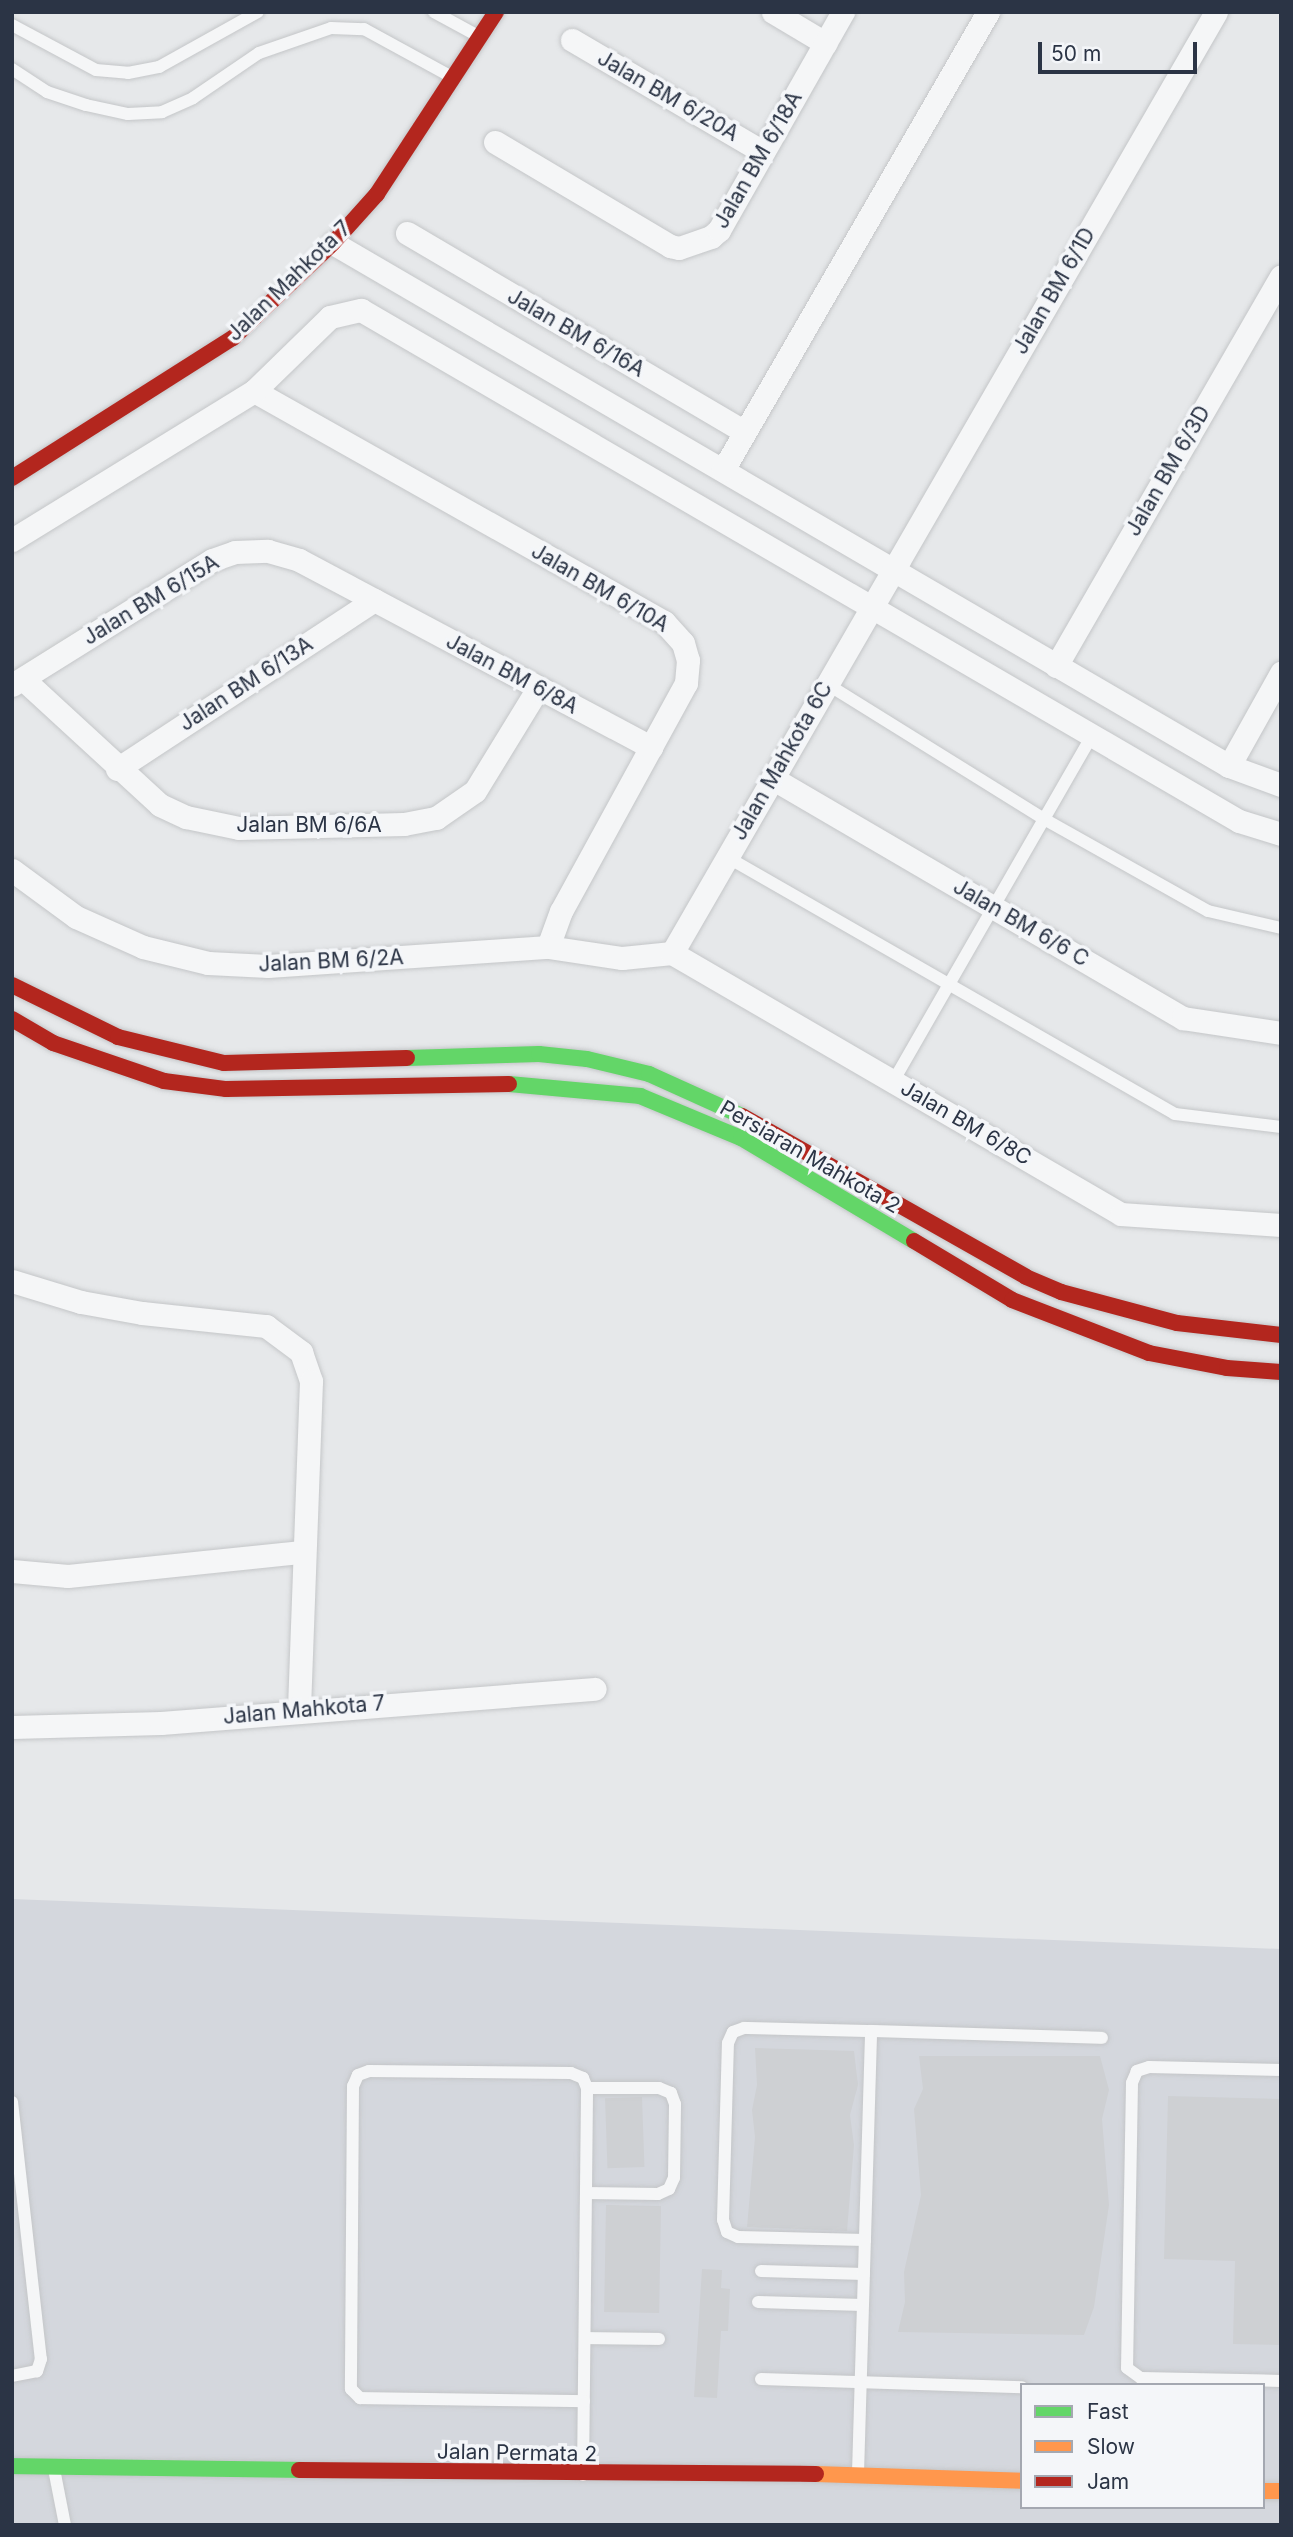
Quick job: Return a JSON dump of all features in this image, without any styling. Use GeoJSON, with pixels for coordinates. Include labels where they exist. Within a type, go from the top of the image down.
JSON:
{"type":"FeatureCollection","features":[{"type":"Feature","properties":{"kind":"main road","name":"Jalan Mahkota 7"},"geometry":{"type":"LineString","coordinates":[[12,478],[233,338],[332,243],[377,194],[496,12]]}},
{"type":"Feature","properties":{"kind":"main road","name":"Persiaran Mahkota 2"},"geometry":{"type":"LineString","coordinates":[[12,985],[118,1037],[225,1063],[526,1054],[587,1059],[649,1074],[777,1132],[1026,1277],[1116,1310],[1253,1335],[1281,1335]]}},
{"type":"Feature","properties":{"kind":"main road","name":"Persiaran Mahkota 2"},"geometry":{"type":"LineString","coordinates":[[12,1019],[53,1043],[107,1065],[164,1081],[226,1089],[535,1084],[640,1096],[741,1138],[1012,1300],[1099,1338],[1149,1353],[1227,1368],[1281,1372]]}},
{"type":"Feature","properties":{"kind":"main road"},"geometry":{"type":"LineString","coordinates":[[1012,1300],[1026,1277]]}},
{"type":"Feature","properties":{"kind":"main road","name":"Jalan Permata 2"},"geometry":{"type":"LineString","coordinates":[[12,2466],[583,2475],[858,2473],[1020,2481]]}},
{"type":"Feature","properties":{"kind":"street"},"geometry":{"type":"LineString","coordinates":[[773,12],[825,43]]}},
{"type":"Feature","properties":{"kind":"street","name":"Jalan BM 6/18A"},"geometry":{"type":"LineString","coordinates":[[495,142],[679,248],[717,233],[842,12]]}},
{"type":"Feature","properties":{"kind":"street"},"geometry":{"type":"LineString","coordinates":[[723,470],[988,12]]}},
{"type":"Feature","properties":{"kind":"street","name":"Jalan BM 6/1D"},"geometry":{"type":"LineString","coordinates":[[892,569],[1216,12]]}},
{"type":"Feature","properties":{"kind":"street","name":"Jalan BM 6/20A"},"geometry":{"type":"LineString","coordinates":[[572,40],[763,152]]}},
{"type":"Feature","properties":{"kind":"street","name":"Jalan BM 6/16A"},"geometry":{"type":"LineString","coordinates":[[407,233],[745,432]]}},
{"type":"Feature","properties":{"kind":"street"},"geometry":{"type":"LineString","coordinates":[[332,243],[1229,766],[1281,785]]}},
{"type":"Feature","properties":{"kind":"street","name":"Jalan BM 6/3D"},"geometry":{"type":"LineString","coordinates":[[1056,666],[1281,276]]}},
{"type":"Feature","properties":{"kind":"street"},"geometry":{"type":"LineString","coordinates":[[12,540],[254,391],[330,317],[361,310],[1239,821],[1281,834]]}},
{"type":"Feature","properties":{"kind":"street","name":"Jalan BM 6/10A"},"geometry":{"type":"LineString","coordinates":[[254,391],[670,626],[683,643],[688,675],[561,911],[548,947]]}},
{"type":"Feature","properties":{"kind":"street","name":"Jalan BM 6/15A"},"geometry":{"type":"LineString","coordinates":[[17,682],[205,565],[236,552],[268,551],[289,556],[374,600]]}},
{"type":"Feature","properties":{"kind":"street","name":"Jalan Mahkota 6C"},"geometry":{"type":"LineString","coordinates":[[672,953],[892,569]]}},
{"type":"Feature","properties":{"kind":"street","name":"Jalan BM 6/8A"},"geometry":{"type":"LineString","coordinates":[[374,600],[651,747]]}},
{"type":"Feature","properties":{"kind":"street","name":"Jalan BM 6/13A"},"geometry":{"type":"LineString","coordinates":[[117,769],[374,600]]}},
{"type":"Feature","properties":{"kind":"street"},"geometry":{"type":"LineString","coordinates":[[1229,766],[1281,673]]}},
{"type":"Feature","properties":{"kind":"street","name":"Jalan BM 6/6A"},"geometry":{"type":"LineString","coordinates":[[17,682],[117,769],[177,814],[239,828],[420,822],[450,811],[475,791],[538,688]]}},
{"type":"Feature","properties":{"kind":"street","name":"Jalan BM 6/6 C"},"geometry":{"type":"LineString","coordinates":[[772,778],[1183,1018],[1281,1033]]}},
{"type":"Feature","properties":{"kind":"street","name":"Jalan BM 6/2A"},"geometry":{"type":"LineString","coordinates":[[12,870],[76,917],[143,947],[208,963],[268,966],[548,947],[622,958],[672,953]]}},
{"type":"Feature","properties":{"kind":"street","name":"Jalan BM 6/8C"},"geometry":{"type":"LineString","coordinates":[[672,953],[1121,1214],[1281,1225]]}},
{"type":"Feature","properties":{"kind":"street"},"geometry":{"type":"LineString","coordinates":[[12,1281],[81,1302],[142,1313],[266,1326],[292,1341],[301,1352],[311,1381],[302,1552],[299,1710]]}},
{"type":"Feature","properties":{"kind":"street"},"geometry":{"type":"LineString","coordinates":[[12,1571],[68,1576],[302,1552]]}},
{"type":"Feature","properties":{"kind":"street","name":"Jalan Mahkota 7"},"geometry":{"type":"LineString","coordinates":[[12,1727],[161,1723],[299,1710],[596,1689]]}},
{"type":"Feature","properties":{"kind":"lane"},"geometry":{"type":"LineString","coordinates":[[12,25],[96,70],[128,73],[159,67],[258,12]]}},
{"type":"Feature","properties":{"kind":"lane"},"geometry":{"type":"LineString","coordinates":[[433,12],[480,37]]}},
{"type":"Feature","properties":{"kind":"lane"},"geometry":{"type":"LineString","coordinates":[[12,69],[47,92],[86,105],[128,114],[162,112],[193,98],[259,53],[331,28],[364,29],[454,78]]}},
{"type":"Feature","properties":{"kind":"lane"},"geometry":{"type":"LineString","coordinates":[[827,684],[1044,819],[1208,911],[1281,928]]}},
{"type":"Feature","properties":{"kind":"lane"},"geometry":{"type":"LineString","coordinates":[[894,1080],[1093,734]]}},
{"type":"Feature","properties":{"kind":"lane"},"geometry":{"type":"LineString","coordinates":[[727,857],[1175,1114],[1281,1126]]}},
{"type":"Feature","properties":{"kind":"lane"},"geometry":{"type":"LineString","coordinates":[[865,2241],[738,2236],[727,2232],[723,2220],[728,2043],[733,2032],[744,2028],[1102,2038]]}},
{"type":"Feature","properties":{"kind":"lane"},"geometry":{"type":"LineString","coordinates":[[858,2473],[871,2032]]}},
{"type":"Feature","properties":{"kind":"lane"},"geometry":{"type":"LineString","coordinates":[[1281,2070],[1149,2067],[1137,2071],[1132,2083],[1126,2368],[1141,2378],[1201,2382],[1281,2381]]}},
{"type":"Feature","properties":{"kind":"lane"},"geometry":{"type":"LineString","coordinates":[[583,2475],[585,2338],[587,2088],[583,2078],[571,2073],[369,2071],[358,2075],[353,2100],[351,2389],[360,2398],[584,2401]]}},
{"type":"Feature","properties":{"kind":"lane"},"geometry":{"type":"LineString","coordinates":[[586,2193],[658,2194],[670,2189],[674,2178],[675,2104],[671,2093],[659,2088],[587,2088]]}},
{"type":"Feature","properties":{"kind":"lane"},"geometry":{"type":"LineString","coordinates":[[12,2102],[41,2359],[37,2371],[12,2376]]}},
{"type":"Feature","properties":{"kind":"lane"},"geometry":{"type":"LineString","coordinates":[[761,2271],[864,2274]]}},
{"type":"Feature","properties":{"kind":"lane"},"geometry":{"type":"LineString","coordinates":[[758,2302],[863,2305]]}},
{"type":"Feature","properties":{"kind":"lane"},"geometry":{"type":"LineString","coordinates":[[585,2338],[659,2339]]}},
{"type":"Feature","properties":{"kind":"lane"},"geometry":{"type":"LineString","coordinates":[[761,2379],[1020,2387]]}},
{"type":"Feature","properties":{"kind":"lane"},"geometry":{"type":"LineString","coordinates":[[53,2466],[65,2525]]}},
{"type":"Feature","properties":{"kind":"shaded area"},"geometry":{"type":"Polygon","coordinates":[[[12,1899],[1281,1949],[1281,2525],[12,2525],[12,1899]]]}},
{"type":"Feature","properties":{"kind":"building"},"geometry":{"type":"Polygon","coordinates":[[[755,2048],[854,2051],[858,2085],[850,2115],[854,2145],[847,2231],[747,2227],[755,2137],[752,2110],[757,2085],[755,2048]]]}},
{"type":"Feature","properties":{"kind":"building"},"geometry":{"type":"Polygon","coordinates":[[[919,2056],[1100,2056],[1109,2090],[1102,2119],[1109,2205],[1094,2307],[1084,2335],[898,2332],[905,2302],[904,2272],[921,2195],[914,2109],[923,2089],[919,2056]]]}},
{"type":"Feature","properties":{"kind":"building"},"geometry":{"type":"Polygon","coordinates":[[[1168,2096],[1281,2099],[1281,2345],[1233,2344],[1235,2261],[1164,2259],[1168,2096]]]}},
{"type":"Feature","properties":{"kind":"building"},"geometry":{"type":"Polygon","coordinates":[[[642,2097],[644,2167],[607,2168],[605,2098],[642,2097]]]}},
{"type":"Feature","properties":{"kind":"building"},"geometry":{"type":"Polygon","coordinates":[[[606,2205],[661,2206],[659,2313],[604,2312],[606,2205]]]}},
{"type":"Feature","properties":{"kind":"building"},"geometry":{"type":"Polygon","coordinates":[[[702,2269],[722,2270],[721,2288],[730,2289],[728,2331],[721,2331],[717,2398],[694,2397],[702,2269]]]}},
{"type":"Feature","properties":{"kind":"traffic: fast"},"geometry":{"type":"LineString","coordinates":[[407,1058],[539,1054],[587,1059],[649,1074],[742,1116]]}},
{"type":"Feature","properties":{"kind":"traffic: fast"},"geometry":{"type":"LineString","coordinates":[[509,1084],[640,1096],[741,1138],[914,1241]]}},
{"type":"Feature","properties":{"kind":"traffic: fast"},"geometry":{"type":"LineString","coordinates":[[12,2466],[299,2470]]}},
{"type":"Feature","properties":{"kind":"traffic: slow"},"geometry":{"type":"LineString","coordinates":[[816,2474],[1020,2481]]}},
{"type":"Feature","properties":{"kind":"traffic: slow"},"geometry":{"type":"LineString","coordinates":[[1265,2491],[1281,2491]]}},
{"type":"Feature","properties":{"kind":"traffic: jam"},"geometry":{"type":"LineString","coordinates":[[12,478],[233,338],[333,243],[377,194],[496,12]]}},
{"type":"Feature","properties":{"kind":"traffic: jam"},"geometry":{"type":"LineString","coordinates":[[12,985],[118,1037],[224,1063],[407,1058]]}},
{"type":"Feature","properties":{"kind":"traffic: jam"},"geometry":{"type":"LineString","coordinates":[[12,1019],[53,1043],[164,1081],[226,1089],[509,1084]]}},
{"type":"Feature","properties":{"kind":"traffic: jam"},"geometry":{"type":"LineString","coordinates":[[742,1116],[1026,1277],[1061,1292],[1177,1323],[1281,1335]]}},
{"type":"Feature","properties":{"kind":"traffic: jam"},"geometry":{"type":"LineString","coordinates":[[914,1241],[1012,1300],[1149,1353],[1227,1368],[1281,1372]]}},
{"type":"Feature","properties":{"kind":"traffic: jam"},"geometry":{"type":"LineString","coordinates":[[299,2470],[816,2474]]}}]}
